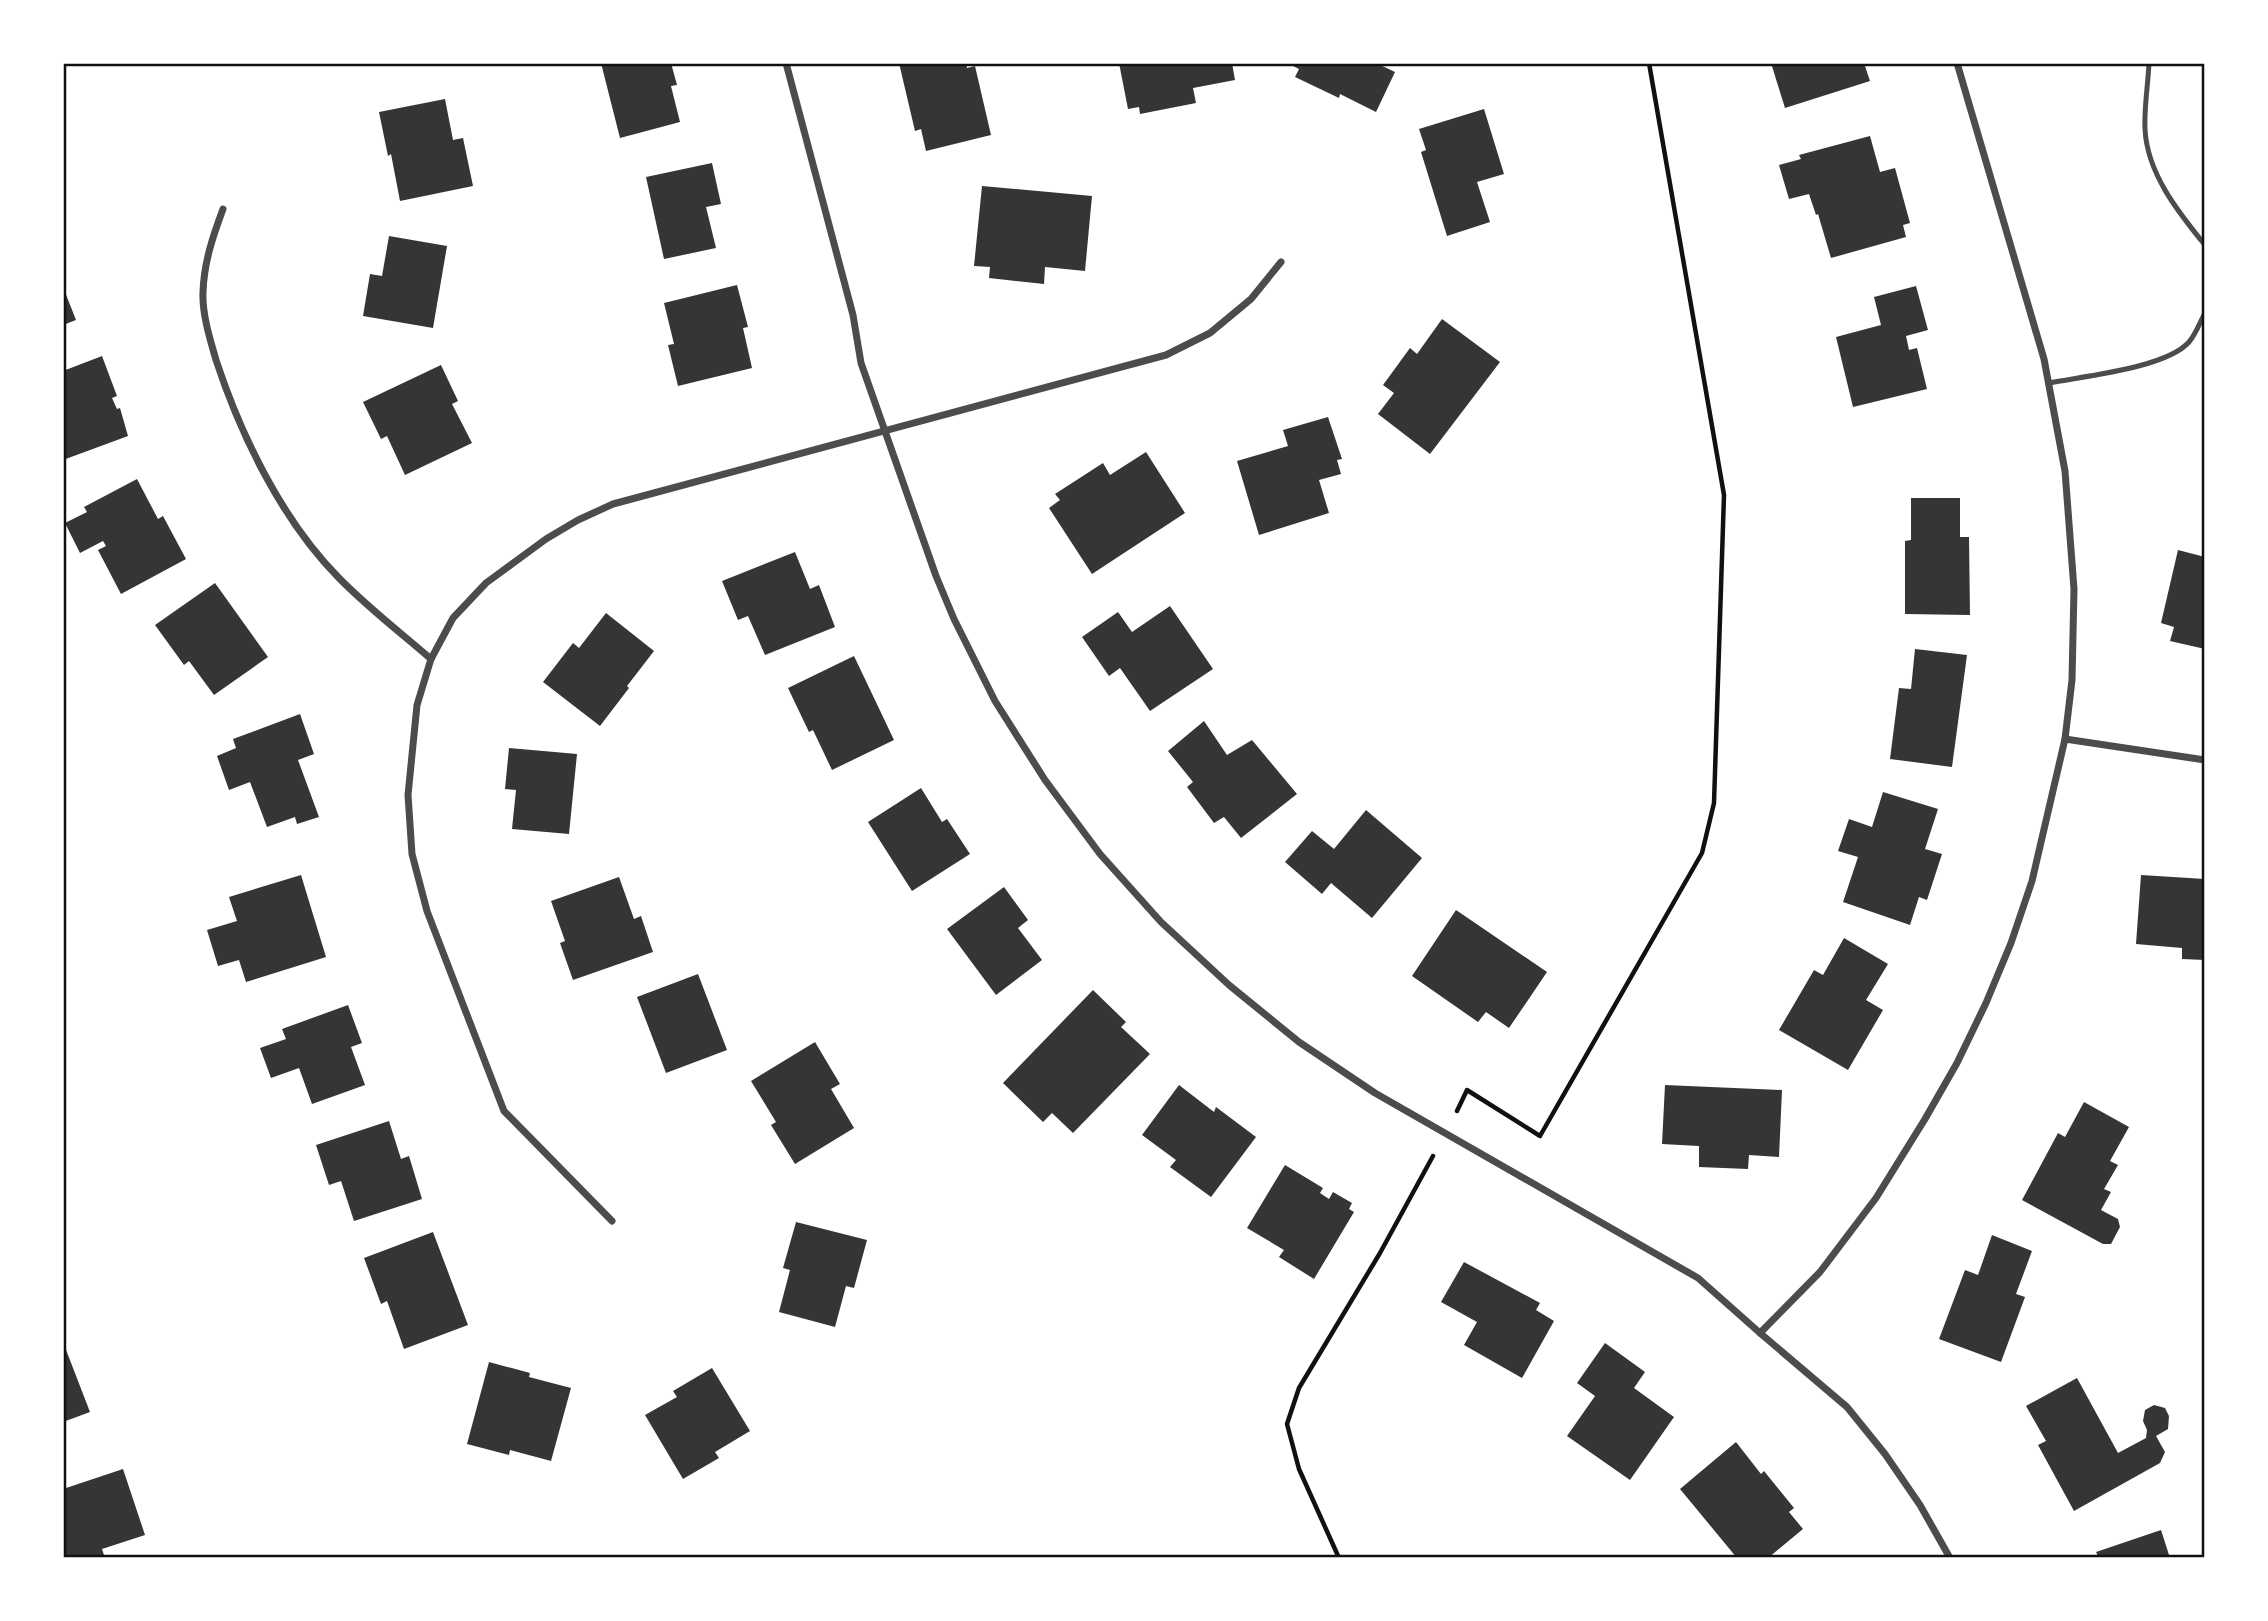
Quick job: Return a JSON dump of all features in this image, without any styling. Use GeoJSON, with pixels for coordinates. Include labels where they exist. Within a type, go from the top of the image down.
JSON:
{"type":"FeatureCollection","features":[{"type":"Feature","properties":{"kind":"street"},"geometry":{"type":"LineString","coordinates":[[786,63],[853,315],[861,363],[936,576],[995,702],[1045,780],[1100,855],[1171,931],[1229,985],[1299,1042],[1375,1093],[1698,1278],[1847,1407],[1885,1454],[1950,1558]]}},
{"type":"Feature","properties":{"kind":"street"},"geometry":{"type":"LineString","coordinates":[[1760,1334],[1820,1272],[1876,1198],[1926,1119],[1957,1063],[1986,1003],[2032,881],[2065,739],[2072,680],[2074,589],[2065,471],[2044,359],[1957,63]]}},
{"type":"Feature","properties":{"kind":"street"},"geometry":{"type":"LineString","coordinates":[[223,209],[208,248],[202,293],[209,337],[224,384],[253,450],[290,518],[338,577],[430,659]]}},
{"type":"Feature","properties":{"kind":"street"},"geometry":{"type":"LineString","coordinates":[[612,1221],[505,1111],[426,911],[412,854],[408,795],[417,705],[430,659],[453,618],[486,583],[546,539],[613,504],[1166,355],[1210,333],[1251,299],[1281,262]]}},
{"type":"Feature","properties":{"kind":"street"},"geometry":{"type":"LineString","coordinates":[[2065,739],[2205,760]]}},
{"type":"Feature","properties":{"kind":"lane"},"geometry":{"type":"LineString","coordinates":[[2149,63],[2145,128],[2149,157],[2161,184],[2205,244]]}},
{"type":"Feature","properties":{"kind":"lane"},"geometry":{"type":"LineString","coordinates":[[2049,383],[2148,363],[2173,355],[2190,341],[2205,313]]}},
{"type":"Feature","properties":{"kind":"path"},"geometry":{"type":"LineString","coordinates":[[1339,1558],[1299,1469],[1287,1424],[1299,1388],[1380,1253],[1467,1090],[1540,1136],[1702,853],[1714,803],[1724,495],[1649,63]]}},
{"type":"Feature","properties":{"kind":"building"},"geometry":{"type":"Polygon","coordinates":[[[601,63],[671,63],[677,85],[671,86],[680,122],[620,138],[601,63]]]}},
{"type":"Feature","properties":{"kind":"building"},"geometry":{"type":"Polygon","coordinates":[[[899,63],[966,63],[967,68],[975,66],[991,135],[926,151],[921,129],[915,131],[899,63]]]}},
{"type":"Feature","properties":{"kind":"building"},"geometry":{"type":"Polygon","coordinates":[[[1119,63],[1232,63],[1235,80],[1193,88],[1196,103],[1140,114],[1139,107],[1128,109],[1119,63]]]}},
{"type":"Feature","properties":{"kind":"building"},"geometry":{"type":"Polygon","coordinates":[[[1287,63],[1376,63],[1395,72],[1376,112],[1340,94],[1339,98],[1295,77],[1299,69],[1287,63]]]}},
{"type":"Feature","properties":{"kind":"building"},"geometry":{"type":"Polygon","coordinates":[[[1771,63],[1864,63],[1870,81],[1785,108],[1771,63]]]}},
{"type":"Feature","properties":{"kind":"building"},"geometry":{"type":"Polygon","coordinates":[[[445,99],[453,140],[463,138],[473,186],[400,201],[379,112],[445,99]]]}},
{"type":"Feature","properties":{"kind":"building"},"geometry":{"type":"Polygon","coordinates":[[[1484,109],[1504,174],[1477,182],[1490,222],[1447,236],[1421,152],[1426,150],[1419,129],[1484,109]]]}},
{"type":"Feature","properties":{"kind":"building"},"geometry":{"type":"Polygon","coordinates":[[[1870,136],[1880,172],[1895,168],[1910,223],[1903,225],[1906,237],[1831,258],[1809,194],[1789,199],[1779,165],[1801,159],[1799,155],[1870,136]]]}},
{"type":"Feature","properties":{"kind":"building"},"geometry":{"type":"Polygon","coordinates":[[[712,163],[721,204],[706,207],[716,248],[664,259],[646,177],[712,163]]]}},
{"type":"Feature","properties":{"kind":"building"},"geometry":{"type":"Polygon","coordinates":[[[982,186],[1092,196],[1085,271],[1045,267],[1044,284],[989,278],[990,267],[974,266],[982,186]]]}},
{"type":"Feature","properties":{"kind":"building"},"geometry":{"type":"Polygon","coordinates":[[[389,236],[447,246],[433,328],[363,316],[370,274],[382,276],[389,236]]]}},
{"type":"Feature","properties":{"kind":"building"},"geometry":{"type":"Polygon","coordinates":[[[737,285],[748,327],[743,328],[752,368],[678,386],[668,345],[674,344],[664,303],[737,285]]]}},
{"type":"Feature","properties":{"kind":"building"},"geometry":{"type":"Polygon","coordinates":[[[1916,286],[1928,330],[1906,336],[1909,350],[1917,348],[1927,389],[1853,407],[1836,337],[1881,325],[1874,297],[1916,286]]]}},
{"type":"Feature","properties":{"kind":"building"},"geometry":{"type":"Polygon","coordinates":[[[63,287],[76,320],[63,325],[63,287]]]}},
{"type":"Feature","properties":{"kind":"building"},"geometry":{"type":"Polygon","coordinates":[[[1442,319],[1500,362],[1430,454],[1378,414],[1394,393],[1383,385],[1410,348],[1417,354],[1442,319]]]}},
{"type":"Feature","properties":{"kind":"building"},"geometry":{"type":"Polygon","coordinates":[[[102,356],[117,396],[112,398],[117,409],[120,408],[128,436],[63,460],[63,371],[102,356]]]}},
{"type":"Feature","properties":{"kind":"building"},"geometry":{"type":"Polygon","coordinates":[[[441,365],[458,401],[452,404],[472,443],[405,475],[387,436],[381,439],[363,402],[441,365]]]}},
{"type":"Feature","properties":{"kind":"building"},"geometry":{"type":"Polygon","coordinates":[[[1328,417],[1342,459],[1337,460],[1341,474],[1319,480],[1329,513],[1259,535],[1237,461],[1288,446],[1283,430],[1328,417]]]}},
{"type":"Feature","properties":{"kind":"building"},"geometry":{"type":"Polygon","coordinates":[[[1146,452],[1185,513],[1092,574],[1049,508],[1060,500],[1055,494],[1103,463],[1110,475],[1146,452]]]}},
{"type":"Feature","properties":{"kind":"building"},"geometry":{"type":"Polygon","coordinates":[[[137,479],[158,519],[163,516],[186,559],[121,594],[98,550],[106,546],[103,541],[80,553],[65,523],[87,512],[84,507],[137,479]]]}},
{"type":"Feature","properties":{"kind":"building"},"geometry":{"type":"Polygon","coordinates":[[[1911,498],[1960,498],[1960,537],[1969,537],[1970,615],[1905,614],[1905,541],[1911,540],[1911,498]]]}},
{"type":"Feature","properties":{"kind":"building"},"geometry":{"type":"Polygon","coordinates":[[[2178,550],[2205,557],[2205,649],[2170,641],[2174,627],[2161,623],[2178,550]]]}},
{"type":"Feature","properties":{"kind":"building"},"geometry":{"type":"Polygon","coordinates":[[[795,552],[810,589],[819,585],[835,627],[765,655],[748,616],[738,620],[722,581],[795,552]]]}},
{"type":"Feature","properties":{"kind":"building"},"geometry":{"type":"Polygon","coordinates":[[[215,583],[268,657],[214,695],[189,661],[184,665],[155,625],[215,583]]]}},
{"type":"Feature","properties":{"kind":"building"},"geometry":{"type":"Polygon","coordinates":[[[1170,606],[1213,669],[1150,711],[1120,668],[1109,676],[1082,637],[1118,612],[1132,632],[1170,606]]]}},
{"type":"Feature","properties":{"kind":"building"},"geometry":{"type":"Polygon","coordinates":[[[606,613],[654,651],[600,726],[543,682],[573,643],[579,648],[606,613]]]}},
{"type":"Feature","properties":{"kind":"building"},"geometry":{"type":"Polygon","coordinates":[[[1915,649],[1967,655],[1952,767],[1890,759],[1899,688],[1911,689],[1915,649]]]}},
{"type":"Feature","properties":{"kind":"building"},"geometry":{"type":"Polygon","coordinates":[[[854,656],[894,740],[832,770],[813,730],[809,732],[788,688],[854,656]]]}},
{"type":"Feature","properties":{"kind":"building"},"geometry":{"type":"Polygon","coordinates":[[[300,714],[314,754],[298,760],[319,817],[297,824],[295,817],[267,827],[250,782],[229,790],[217,756],[236,748],[233,739],[300,714]]]}},
{"type":"Feature","properties":{"kind":"building"},"geometry":{"type":"Polygon","coordinates":[[[1204,721],[1227,755],[1252,740],[1297,794],[1241,838],[1224,817],[1214,823],[1187,787],[1193,782],[1168,751],[1204,721]]]}},
{"type":"Feature","properties":{"kind":"building"},"geometry":{"type":"Polygon","coordinates":[[[509,748],[577,754],[569,834],[512,829],[516,790],[505,789],[509,748]]]}},
{"type":"Feature","properties":{"kind":"building"},"geometry":{"type":"Polygon","coordinates":[[[921,788],[942,822],[947,819],[970,854],[912,891],[868,822],[921,788]]]}},
{"type":"Feature","properties":{"kind":"building"},"geometry":{"type":"Polygon","coordinates":[[[1883,792],[1938,809],[1925,849],[1942,854],[1927,900],[1919,897],[1910,925],[1843,902],[1858,857],[1838,851],[1849,819],[1872,827],[1883,792]]]}},
{"type":"Feature","properties":{"kind":"building"},"geometry":{"type":"Polygon","coordinates":[[[1366,810],[1422,858],[1372,918],[1331,883],[1322,894],[1285,862],[1312,831],[1334,849],[1366,810]]]}},
{"type":"Feature","properties":{"kind":"building"},"geometry":{"type":"Polygon","coordinates":[[[301,875],[326,957],[246,982],[239,960],[218,966],[207,930],[237,921],[229,897],[301,875]]]}},
{"type":"Feature","properties":{"kind":"building"},"geometry":{"type":"Polygon","coordinates":[[[2141,875],[2205,879],[2205,960],[2182,959],[2182,948],[2136,944],[2141,875]]]}},
{"type":"Feature","properties":{"kind":"building"},"geometry":{"type":"Polygon","coordinates":[[[619,877],[634,919],[641,916],[653,952],[573,980],[560,943],[565,941],[551,901],[619,877]]]}},
{"type":"Feature","properties":{"kind":"building"},"geometry":{"type":"Polygon","coordinates":[[[1004,887],[1028,920],[1018,928],[1042,960],[996,995],[947,929],[1004,887]]]}},
{"type":"Feature","properties":{"kind":"building"},"geometry":{"type":"Polygon","coordinates":[[[1456,910],[1547,972],[1509,1028],[1486,1012],[1478,1022],[1412,976],[1456,910]]]}},
{"type":"Feature","properties":{"kind":"building"},"geometry":{"type":"Polygon","coordinates":[[[1844,938],[1888,964],[1866,1000],[1883,1010],[1848,1070],[1779,1030],[1814,970],[1823,975],[1844,938]]]}},
{"type":"Feature","properties":{"kind":"building"},"geometry":{"type":"Polygon","coordinates":[[[698,974],[727,1050],[666,1073],[637,997],[698,974]]]}},
{"type":"Feature","properties":{"kind":"building"},"geometry":{"type":"Polygon","coordinates":[[[1093,990],[1126,1022],[1121,1027],[1150,1054],[1073,1133],[1052,1113],[1043,1122],[1003,1083],[1093,990]]]}},
{"type":"Feature","properties":{"kind":"building"},"geometry":{"type":"Polygon","coordinates":[[[348,1005],[362,1043],[351,1047],[365,1085],[312,1104],[299,1068],[271,1078],[260,1048],[286,1039],[282,1029],[348,1005]]]}},
{"type":"Feature","properties":{"kind":"building"},"geometry":{"type":"Polygon","coordinates":[[[815,1042],[840,1084],[831,1089],[854,1128],[795,1164],[771,1125],[776,1122],[751,1081],[815,1042]]]}},
{"type":"Feature","properties":{"kind":"building"},"geometry":{"type":"Polygon","coordinates":[[[1179,1085],[1214,1112],[1216,1107],[1256,1137],[1211,1197],[1170,1167],[1176,1160],[1142,1135],[1179,1085]]]}},
{"type":"Feature","properties":{"kind":"building"},"geometry":{"type":"Polygon","coordinates":[[[1665,1085],[1782,1090],[1779,1157],[1749,1155],[1748,1169],[1699,1167],[1699,1146],[1662,1144],[1665,1085]]]}},
{"type":"Feature","properties":{"kind":"building"},"geometry":{"type":"Polygon","coordinates":[[[2084,1102],[2129,1127],[2110,1161],[2118,1165],[2104,1189],[2111,1192],[2101,1210],[2118,1219],[2120,1227],[2111,1244],[2103,1244],[2022,1200],[2058,1133],[2065,1137],[2084,1102]]]}},
{"type":"Feature","properties":{"kind":"building"},"geometry":{"type":"Polygon","coordinates":[[[389,1121],[401,1159],[409,1156],[422,1199],[354,1221],[341,1181],[329,1185],[316,1145],[389,1121]]]}},
{"type":"Feature","properties":{"kind":"building"},"geometry":{"type":"Polygon","coordinates":[[[1285,1165],[1323,1188],[1320,1193],[1329,1199],[1333,1192],[1352,1203],[1349,1209],[1354,1212],[1314,1279],[1279,1257],[1284,1250],[1247,1228],[1285,1165]]]}},
{"type":"Feature","properties":{"kind":"building"},"geometry":{"type":"Polygon","coordinates":[[[796,1222],[867,1240],[854,1288],[846,1286],[835,1327],[779,1312],[790,1270],[783,1268],[796,1222]]]}},
{"type":"Feature","properties":{"kind":"building"},"geometry":{"type":"Polygon","coordinates":[[[433,1232],[468,1325],[404,1349],[387,1301],[381,1304],[364,1258],[433,1232]]]}},
{"type":"Feature","properties":{"kind":"building"},"geometry":{"type":"Polygon","coordinates":[[[1992,1235],[2032,1251],[2016,1294],[2025,1297],[2001,1362],[1939,1339],[1965,1270],[1978,1275],[1992,1235]]]}},
{"type":"Feature","properties":{"kind":"building"},"geometry":{"type":"Polygon","coordinates":[[[1464,1262],[1540,1303],[1536,1310],[1554,1321],[1522,1378],[1464,1345],[1477,1322],[1441,1302],[1464,1262]]]}},
{"type":"Feature","properties":{"kind":"building"},"geometry":{"type":"Polygon","coordinates":[[[63,1342],[90,1412],[63,1422],[63,1342]]]}},
{"type":"Feature","properties":{"kind":"building"},"geometry":{"type":"Polygon","coordinates":[[[1605,1343],[1645,1372],[1634,1388],[1674,1417],[1630,1480],[1567,1436],[1595,1396],[1577,1383],[1605,1343]]]}},
{"type":"Feature","properties":{"kind":"building"},"geometry":{"type":"Polygon","coordinates":[[[489,1362],[530,1373],[529,1377],[571,1388],[551,1461],[510,1450],[509,1455],[467,1444],[489,1362]]]}},
{"type":"Feature","properties":{"kind":"building"},"geometry":{"type":"Polygon","coordinates":[[[712,1368],[750,1431],[715,1452],[719,1458],[683,1479],[645,1415],[677,1397],[673,1391],[712,1368]]]}},
{"type":"Feature","properties":{"kind":"building"},"geometry":{"type":"Polygon","coordinates":[[[2077,1378],[2118,1453],[2146,1438],[2147,1430],[2143,1421],[2145,1410],[2154,1405],[2165,1408],[2169,1416],[2168,1429],[2156,1436],[2165,1452],[2160,1463],[2074,1511],[2038,1445],[2046,1441],[2026,1406],[2077,1378]]]}},
{"type":"Feature","properties":{"kind":"building"},"geometry":{"type":"Polygon","coordinates":[[[1736,1442],[1761,1474],[1764,1471],[1794,1508],[1789,1512],[1803,1529],[1768,1558],[1737,1558],[1680,1489],[1736,1442]]]}},
{"type":"Feature","properties":{"kind":"building"},"geometry":{"type":"Polygon","coordinates":[[[123,1469],[145,1535],[102,1549],[105,1558],[63,1558],[63,1489],[123,1469]]]}},
{"type":"Feature","properties":{"kind":"building"},"geometry":{"type":"Polygon","coordinates":[[[2161,1530],[2170,1558],[2099,1558],[2096,1552],[2161,1530]]]}}]}
